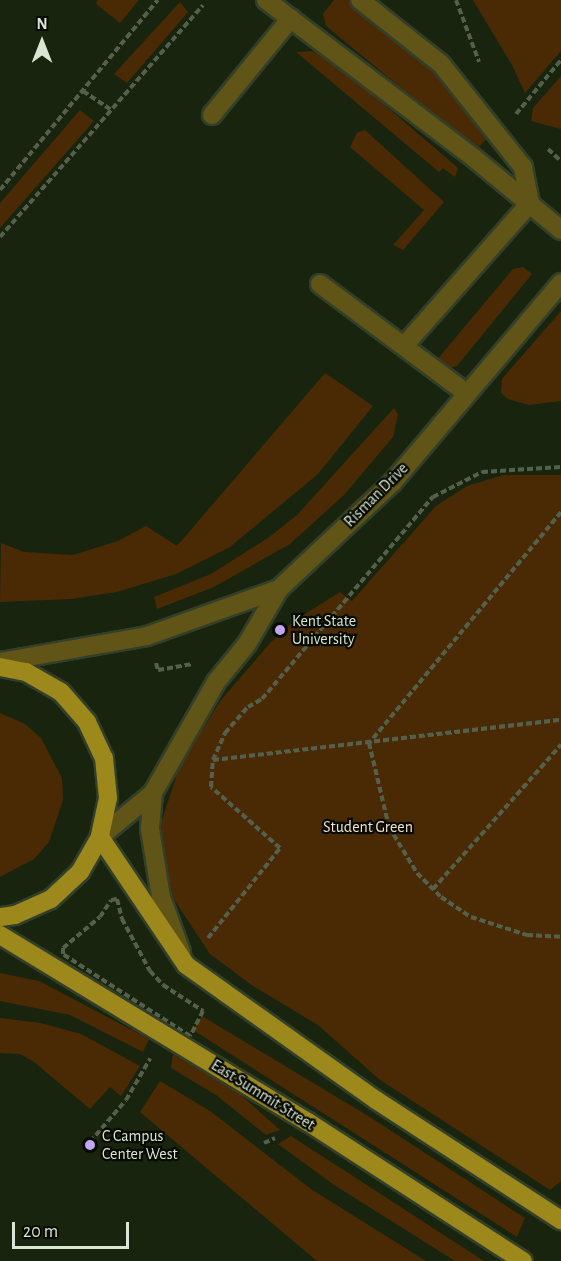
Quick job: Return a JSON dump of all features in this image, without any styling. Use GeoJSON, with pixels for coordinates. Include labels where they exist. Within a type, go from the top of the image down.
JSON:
{"type":"FeatureCollection","features":[{"type":"Feature","properties":{"kind":"main road"},"geometry":{"type":"LineString","coordinates":[[0,667],[26,672],[61,692],[87,722],[104,758],[108,798],[100,837],[80,872],[51,898],[15,915],[0,918]]}},
{"type":"Feature","properties":{"kind":"main road"},"geometry":{"type":"LineString","coordinates":[[100,837],[186,965],[376,1100],[561,1220]]}},
{"type":"Feature","properties":{"kind":"main road","name":"East Summit Street"},"geometry":{"type":"LineString","coordinates":[[0,935],[165,1034],[523,1261]]}},
{"type":"Feature","properties":{"kind":"street"},"geometry":{"type":"LineString","coordinates":[[266,0],[530,203],[561,230]]}},
{"type":"Feature","properties":{"kind":"street"},"geometry":{"type":"LineString","coordinates":[[360,0],[441,64],[523,167],[530,203]]}},
{"type":"Feature","properties":{"kind":"street"},"geometry":{"type":"LineString","coordinates":[[212,116],[291,18]]}},
{"type":"Feature","properties":{"kind":"street"},"geometry":{"type":"LineString","coordinates":[[404,346],[530,203]]}},
{"type":"Feature","properties":{"kind":"street","name":"Risman Drive"},"geometry":{"type":"LineString","coordinates":[[279,589],[392,483],[465,393],[561,283]]}},
{"type":"Feature","properties":{"kind":"street"},"geometry":{"type":"LineString","coordinates":[[321,284],[465,393]]}},
{"type":"Feature","properties":{"kind":"street"},"geometry":{"type":"LineString","coordinates":[[0,662],[147,636],[279,589]]}},
{"type":"Feature","properties":{"kind":"street"},"geometry":{"type":"LineString","coordinates":[[100,837],[153,793],[216,682],[259,626],[279,589]]}},
{"type":"Feature","properties":{"kind":"street"},"geometry":{"type":"LineString","coordinates":[[153,793],[150,829],[161,897],[186,965]]}},
{"type":"Feature","properties":{"kind":"path"},"geometry":{"type":"LineString","coordinates":[[0,190],[158,0]]}},
{"type":"Feature","properties":{"kind":"path"},"geometry":{"type":"LineString","coordinates":[[456,0],[481,69]]}},
{"type":"Feature","properties":{"kind":"path"},"geometry":{"type":"LineString","coordinates":[[0,237],[203,4]]}},
{"type":"Feature","properties":{"kind":"path"},"geometry":{"type":"LineString","coordinates":[[509,121],[561,60]]}},
{"type":"Feature","properties":{"kind":"path"},"geometry":{"type":"LineString","coordinates":[[83,91],[111,110]]}},
{"type":"Feature","properties":{"kind":"path"},"geometry":{"type":"LineString","coordinates":[[203,945],[280,848],[212,787],[213,760],[237,718],[262,699],[434,497],[482,472],[561,466]]}},
{"type":"Feature","properties":{"kind":"path"},"geometry":{"type":"LineString","coordinates":[[369,743],[561,512]]}},
{"type":"Feature","properties":{"kind":"path"},"geometry":{"type":"LineString","coordinates":[[146,664],[155,659],[166,658]]}},
{"type":"Feature","properties":{"kind":"path"},"geometry":{"type":"LineString","coordinates":[[155,659],[158,670],[190,662],[199,669]]}},
{"type":"Feature","properties":{"kind":"path"},"geometry":{"type":"LineString","coordinates":[[213,760],[561,720]]}},
{"type":"Feature","properties":{"kind":"path"},"geometry":{"type":"LineString","coordinates":[[369,743],[388,827],[403,855],[434,889],[455,908],[502,929],[561,937]]}},
{"type":"Feature","properties":{"kind":"path"},"geometry":{"type":"LineString","coordinates":[[434,889],[561,745]]}},
{"type":"Feature","properties":{"kind":"path"},"geometry":{"type":"LineString","coordinates":[[117,898],[122,919],[150,971],[163,985],[203,1011],[202,1016],[190,1036],[67,957],[63,948],[100,917],[111,900],[117,898]]}},
{"type":"Feature","properties":{"kind":"path"},"geometry":{"type":"LineString","coordinates":[[90,1142],[126,1100],[148,1062]]}},
{"type":"Feature","properties":{"kind":"green space"},"geometry":{"type":"Polygon","coordinates":[[[98,0],[139,0],[120,23],[96,4],[98,0]]]}},
{"type":"Feature","properties":{"kind":"green space"},"geometry":{"type":"Polygon","coordinates":[[[334,0],[349,0],[451,82],[489,136],[476,150],[326,26],[323,14],[334,0]]]}},
{"type":"Feature","properties":{"kind":"green space"},"geometry":{"type":"Polygon","coordinates":[[[473,0],[561,0],[561,51],[525,93],[512,65],[473,0]]]}},
{"type":"Feature","properties":{"kind":"green space"},"geometry":{"type":"Polygon","coordinates":[[[180,2],[188,12],[127,83],[114,74],[180,2]]]}},
{"type":"Feature","properties":{"kind":"green space"},"geometry":{"type":"Polygon","coordinates":[[[312,51],[336,63],[458,168],[455,177],[443,168],[439,172],[296,52],[312,51]]]}},
{"type":"Feature","properties":{"kind":"green space"},"geometry":{"type":"Polygon","coordinates":[[[561,76],[561,129],[531,121],[533,108],[561,76]]]}},
{"type":"Feature","properties":{"kind":"green space"},"geometry":{"type":"Polygon","coordinates":[[[80,110],[94,121],[0,228],[0,203],[80,110]]]}},
{"type":"Feature","properties":{"kind":"green space"},"geometry":{"type":"Polygon","coordinates":[[[365,130],[444,202],[403,250],[393,245],[424,210],[350,147],[357,133],[365,130]]]}},
{"type":"Feature","properties":{"kind":"green space"},"geometry":{"type":"Polygon","coordinates":[[[523,267],[532,274],[457,366],[447,369],[436,361],[513,269],[523,267]]]}},
{"type":"Feature","properties":{"kind":"green space"},"geometry":{"type":"Polygon","coordinates":[[[561,311],[561,401],[529,405],[508,399],[501,393],[502,379],[561,311]]]}},
{"type":"Feature","properties":{"kind":"green space"},"geometry":{"type":"Polygon","coordinates":[[[325,373],[373,406],[318,474],[230,547],[176,574],[117,592],[71,599],[0,602],[1,543],[24,552],[73,555],[118,541],[146,526],[177,546],[325,373]]]}},
{"type":"Feature","properties":{"kind":"green space"},"geometry":{"type":"Polygon","coordinates":[[[394,408],[398,414],[393,437],[344,495],[290,544],[214,587],[157,609],[154,597],[211,574],[268,538],[297,515],[394,408]]]}},
{"type":"Feature","properties":{"kind":"green space","name":"Student Green"},"geometry":{"type":"Polygon","coordinates":[[[503,475],[561,475],[561,1181],[550,1190],[380,1080],[318,1025],[253,986],[210,954],[175,901],[165,877],[161,850],[162,820],[180,765],[221,700],[271,642],[294,621],[340,592],[352,601],[436,506],[467,486],[503,475]]]}},
{"type":"Feature","properties":{"kind":"green space"},"geometry":{"type":"Polygon","coordinates":[[[0,713],[25,724],[41,738],[62,778],[63,800],[49,842],[34,859],[0,877],[0,713]]]}},
{"type":"Feature","properties":{"kind":"green space"},"geometry":{"type":"Polygon","coordinates":[[[0,973],[39,981],[149,1039],[143,1052],[70,1015],[0,1001],[0,973]]]}},
{"type":"Feature","properties":{"kind":"green space"},"geometry":{"type":"Polygon","coordinates":[[[202,1016],[373,1119],[525,1218],[517,1237],[193,1030],[202,1016]]]}},
{"type":"Feature","properties":{"kind":"green space"},"geometry":{"type":"Polygon","coordinates":[[[0,1018],[41,1023],[81,1034],[140,1066],[121,1096],[110,1087],[90,1109],[34,1062],[20,1054],[0,1053],[0,1018]]]}},
{"type":"Feature","properties":{"kind":"green space"},"geometry":{"type":"Polygon","coordinates":[[[173,1054],[233,1088],[280,1130],[266,1135],[216,1095],[171,1068],[173,1054]]]}},
{"type":"Feature","properties":{"kind":"green space"},"geometry":{"type":"Polygon","coordinates":[[[160,1081],[210,1111],[311,1189],[426,1261],[317,1261],[140,1112],[160,1081]]]}},
{"type":"Feature","properties":{"kind":"green space"},"geometry":{"type":"Polygon","coordinates":[[[291,1136],[484,1261],[455,1261],[334,1185],[278,1144],[291,1136]]]}},
{"type":"Feature","properties":{"kind":"place","name":"Kent State University"},"geometry":{"type":"Point","coordinates":[280,630]}},
{"type":"Feature","properties":{"kind":"place","name":"C Campus Center West"},"geometry":{"type":"Point","coordinates":[90,1145]}}]}
